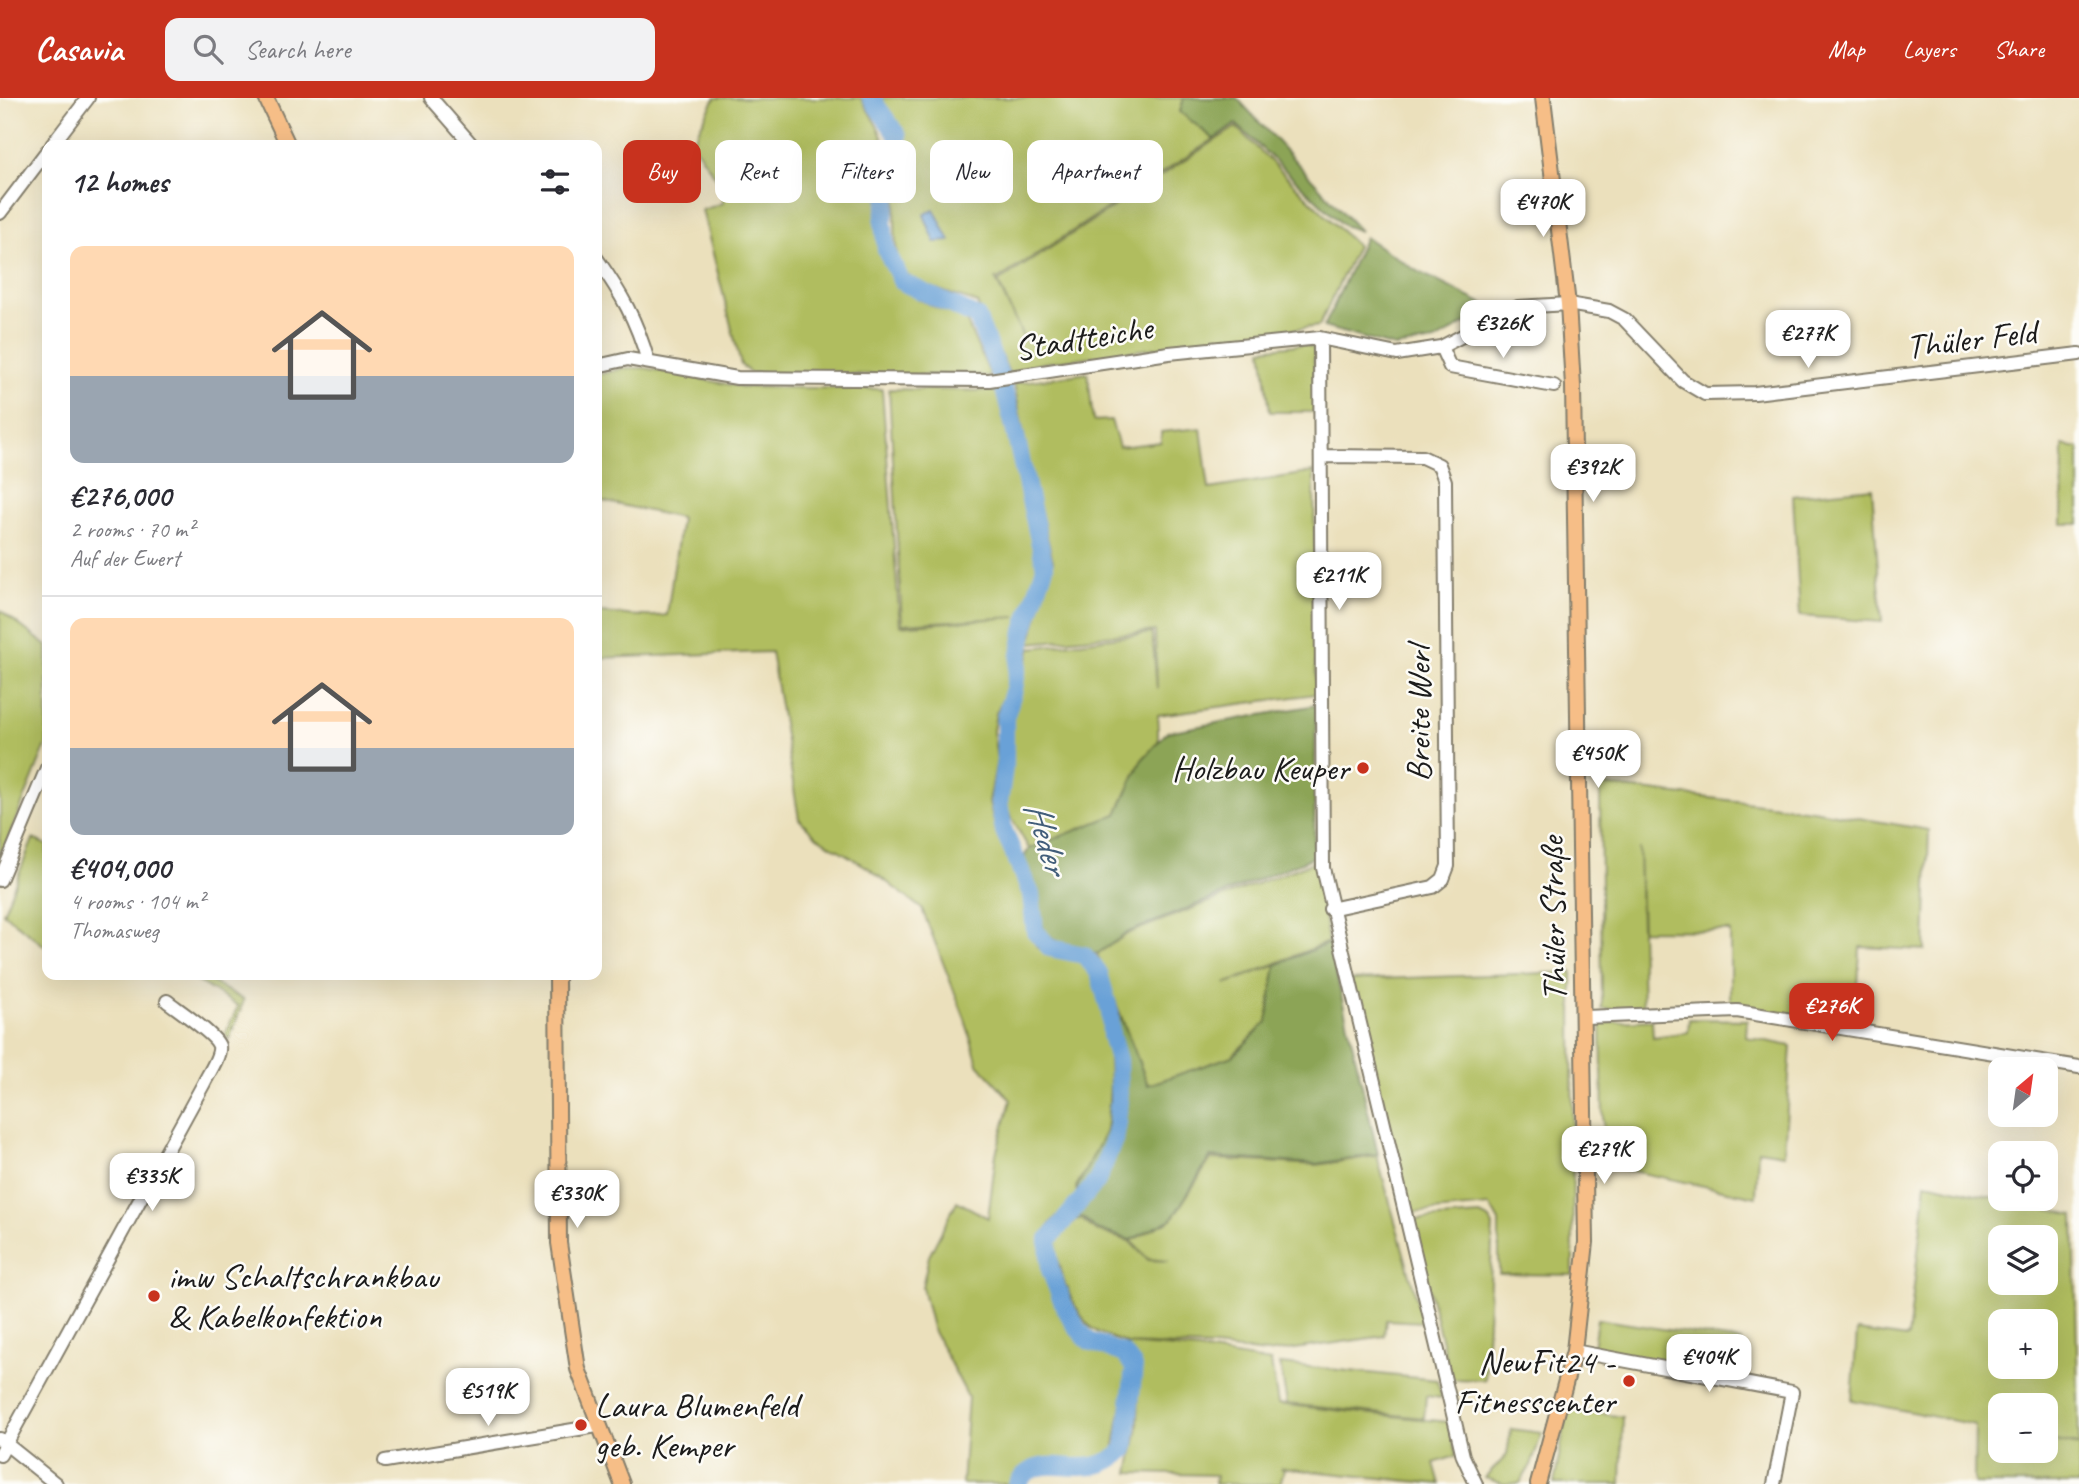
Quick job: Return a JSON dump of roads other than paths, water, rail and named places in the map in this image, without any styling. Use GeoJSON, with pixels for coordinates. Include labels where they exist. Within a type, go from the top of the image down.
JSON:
{"type":"FeatureCollection","features":[{"type":"Feature","properties":{"kind":"main road"},"geometry":{"type":"LineString","coordinates":[[266,98],[286,140]]}},
{"type":"Feature","properties":{"kind":"main road","name":"Thüler Straße"},"geometry":{"type":"LineString","coordinates":[[1538,1484],[1574,1351],[1587,1242],[1573,386],[1568,304],[1543,98]]}},
{"type":"Feature","properties":{"kind":"main road"},"geometry":{"type":"LineString","coordinates":[[557,980],[559,1243],[578,1369],[597,1426],[622,1484]]}},
{"type":"Feature","properties":{"kind":"street"},"geometry":{"type":"LineString","coordinates":[[56,140],[88,98]]}},
{"type":"Feature","properties":{"kind":"street"},"geometry":{"type":"LineString","coordinates":[[431,98],[468,140]]}},
{"type":"Feature","properties":{"kind":"street"},"geometry":{"type":"LineString","coordinates":[[0,213],[42,158]]}},
{"type":"Feature","properties":{"kind":"street"},"geometry":{"type":"LineString","coordinates":[[602,267],[627,302],[639,328],[648,361]]}},
{"type":"Feature","properties":{"kind":"street","name":"Stadtteiche"},"geometry":{"type":"LineString","coordinates":[[602,365],[628,359],[737,377],[989,380],[1169,353],[1320,338],[1397,354],[1441,347],[1518,307],[1568,304]]}},
{"type":"Feature","properties":{"kind":"street","name":"Thüler Feld"},"geometry":{"type":"LineString","coordinates":[[1568,304],[1609,311],[1624,320],[1683,382],[1705,394],[1755,393],[2079,354]]}},
{"type":"Feature","properties":{"kind":"street"},"geometry":{"type":"LineString","coordinates":[[1320,338],[1323,456],[1323,868],[1330,909],[1463,1456],[1476,1484]]}},
{"type":"Feature","properties":{"kind":"street"},"geometry":{"type":"LineString","coordinates":[[1441,347],[1450,367],[1554,386]]}},
{"type":"Feature","properties":{"kind":"street","name":"Breite Werl"},"geometry":{"type":"LineString","coordinates":[[1323,456],[1422,457],[1439,465],[1445,481],[1448,866],[1443,878],[1433,887],[1330,909]]}},
{"type":"Feature","properties":{"kind":"street"},"geometry":{"type":"LineString","coordinates":[[0,880],[42,780]]}},
{"type":"Feature","properties":{"kind":"street"},"geometry":{"type":"LineString","coordinates":[[56,1484],[2,1446],[204,1083],[219,1051],[218,1043],[211,1036],[167,1001]]}},
{"type":"Feature","properties":{"kind":"street"},"geometry":{"type":"LineString","coordinates":[[1585,1017],[1737,1011],[2079,1067]]}},
{"type":"Feature","properties":{"kind":"street"},"geometry":{"type":"LineString","coordinates":[[1574,1351],[1791,1392],[1774,1484]]}},
{"type":"Feature","properties":{"kind":"street"},"geometry":{"type":"LineString","coordinates":[[386,1461],[597,1426]]}},
{"type":"Feature","properties":{"kind":"water"},"geometry":{"type":"Polygon","coordinates":[[[934,209],[950,241],[935,242],[924,215],[934,209]]]}},
{"type":"Feature","properties":{"kind":"waterway","name":"Heder"},"geometry":{"type":"LineString","coordinates":[[871,98],[898,136],[883,222],[886,250],[902,282],[977,317],[1000,375],[1013,423],[1045,567],[1024,631],[1014,689],[1005,718],[1005,761],[999,803],[1004,831],[1031,894],[1035,931],[1050,948],[1084,955],[1099,973],[1110,1012],[1111,1035],[1118,1060],[1116,1135],[1097,1181],[1048,1240],[1050,1270],[1065,1308],[1077,1328],[1089,1341],[1124,1354],[1134,1367],[1125,1449],[1098,1465],[1039,1467],[1027,1473],[1017,1484]]}},
{"type":"Feature","properties":{"kind":"place","name":"Holzbau Keuper"},"geometry":{"type":"Point","coordinates":[1363,768]}},
{"type":"Feature","properties":{"kind":"place","name":"imw Schaltschrankbau & Kabelkonfektion"},"geometry":{"type":"Point","coordinates":[154,1296]}},
{"type":"Feature","properties":{"kind":"place","name":"NewFit24 - Fitnesscenter"},"geometry":{"type":"Point","coordinates":[1629,1381]}},
{"type":"Feature","properties":{"kind":"place","name":"Laura Blumenfeld geb. Kemper"},"geometry":{"type":"Point","coordinates":[581,1425]}}]}
